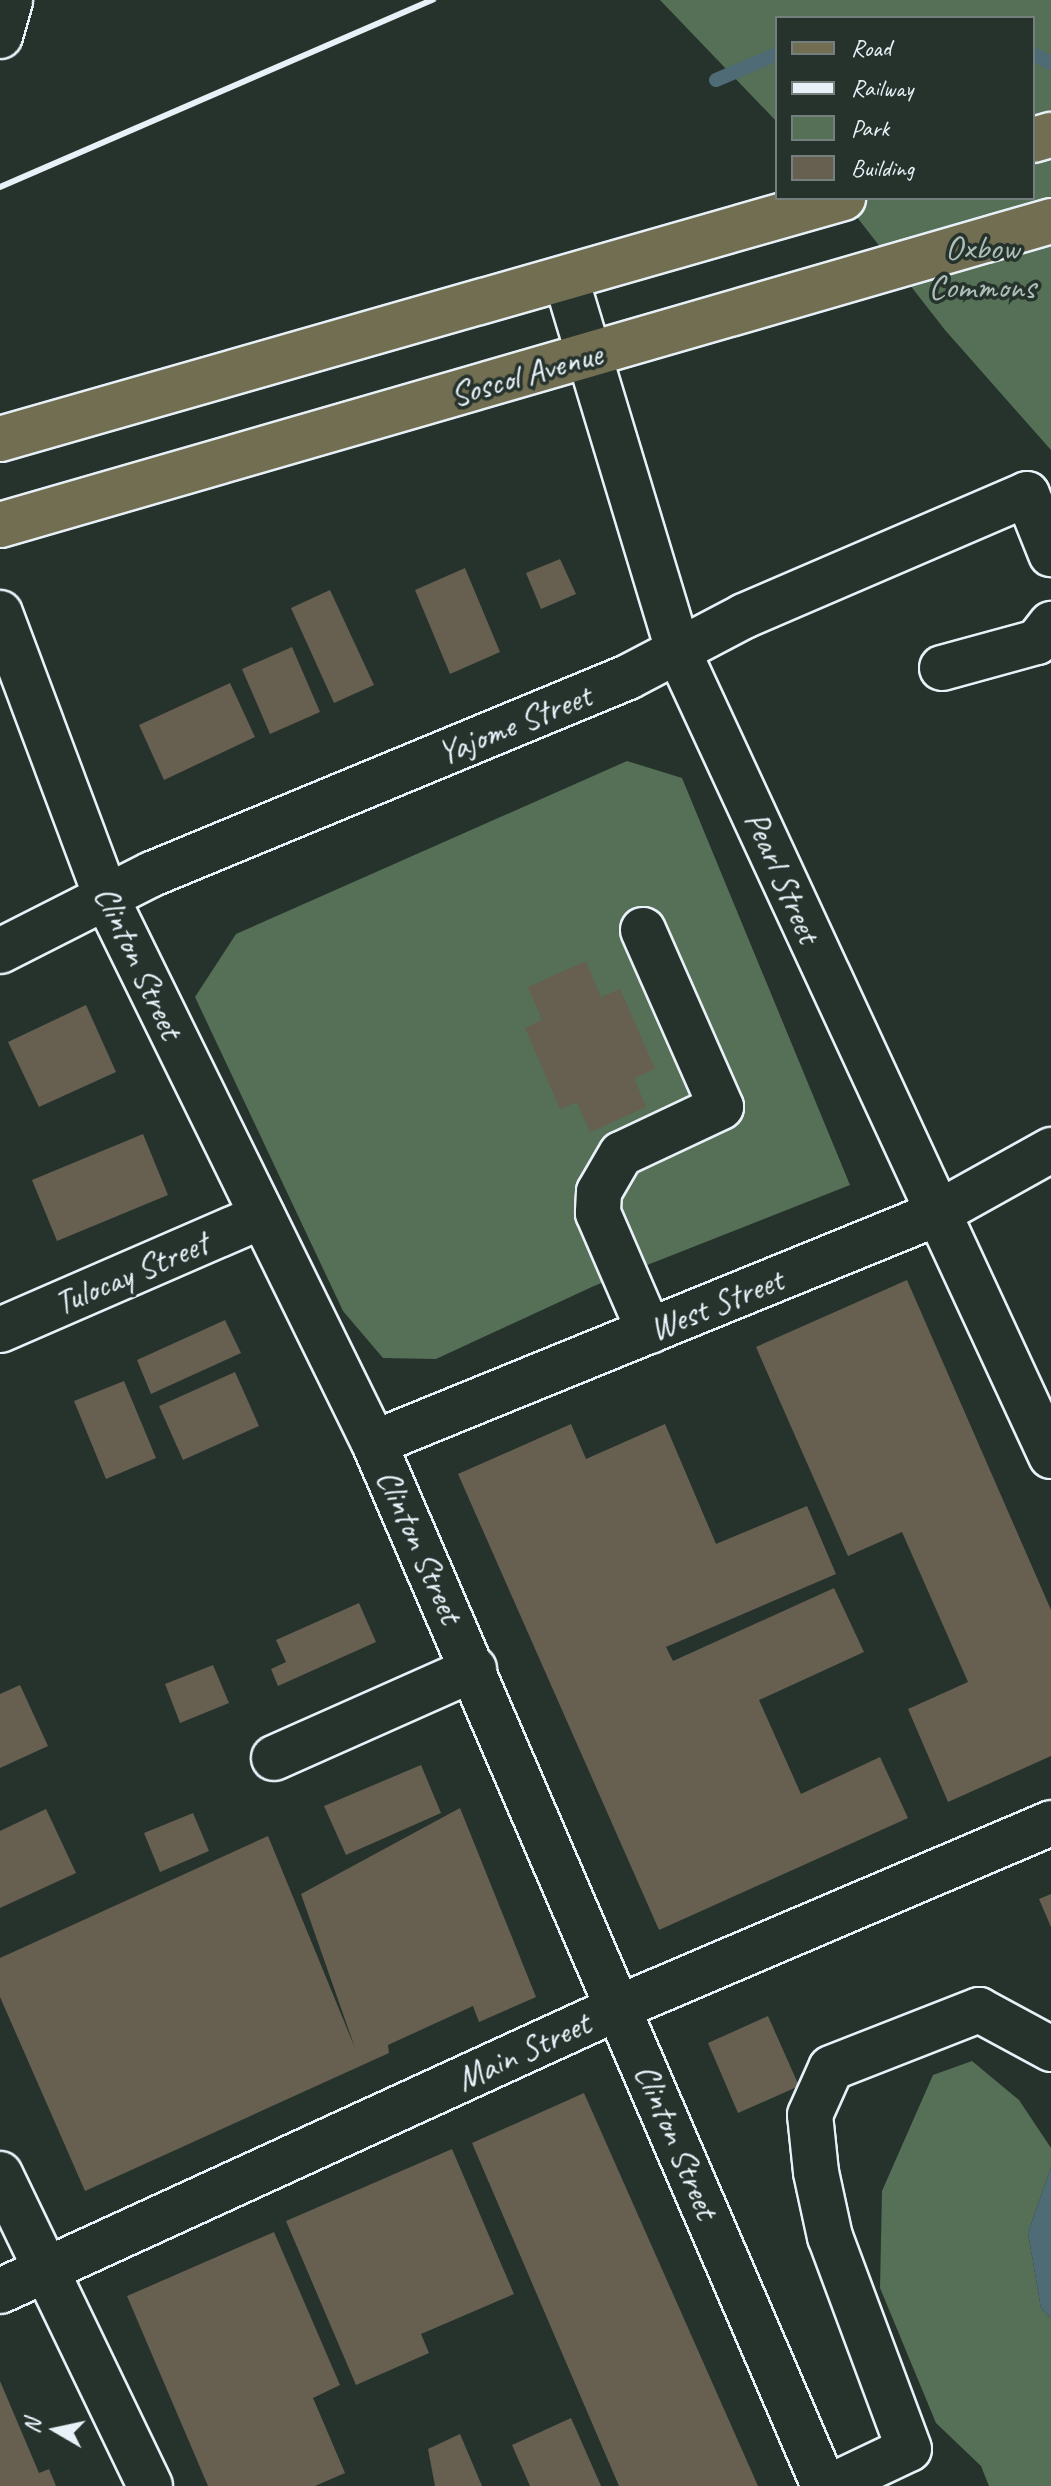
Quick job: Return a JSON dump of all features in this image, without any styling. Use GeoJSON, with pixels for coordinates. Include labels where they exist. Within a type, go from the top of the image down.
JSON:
{"type":"FeatureCollection","features":[{"type":"Feature","properties":{"kind":"main road"},"geometry":{"type":"LineString","coordinates":[[0,439],[836,200]]}},
{"type":"Feature","properties":{"kind":"main road","name":"Soscol Avenue"},"geometry":{"type":"LineString","coordinates":[[0,525],[823,290],[1051,221]]}},
{"type":"Feature","properties":{"kind":"street"},"geometry":{"type":"LineString","coordinates":[[0,36],[10,0]]}},
{"type":"Feature","properties":{"kind":"street","name":"Pearl Street"},"geometry":{"type":"LineString","coordinates":[[566,279],[679,653],[936,1214],[1051,1456]]}},
{"type":"Feature","properties":{"kind":"street","name":"Yajome Street"},"geometry":{"type":"LineString","coordinates":[[0,951],[106,897],[679,653],[744,616],[1027,494],[1051,554]]}},
{"type":"Feature","properties":{"kind":"street","name":"Clinton Street"},"geometry":{"type":"LineString","coordinates":[[0,613],[106,897],[374,1443],[620,2007],[824,2486]]}},
{"type":"Feature","properties":{"kind":"street"},"geometry":{"type":"LineString","coordinates":[[942,668],[1037,642],[1051,624]]}},
{"type":"Feature","properties":{"kind":"street"},"geometry":{"type":"LineString","coordinates":[[643,930],[721,1107],[621,1154],[599,1192],[598,1213],[649,1331]]}},
{"type":"Feature","properties":{"kind":"street","name":"West Street"},"geometry":{"type":"LineString","coordinates":[[374,1443],[936,1214],[1051,1150]]}},
{"type":"Feature","properties":{"kind":"street","name":"Tulocay Street"},"geometry":{"type":"LineString","coordinates":[[0,1330],[262,1216]]}},
{"type":"Feature","properties":{"kind":"street"},"geometry":{"type":"LineString","coordinates":[[274,1758],[474,1669]]}},
{"type":"Feature","properties":{"kind":"street","name":"Main Street"},"geometry":{"type":"LineString","coordinates":[[0,2291],[620,2007],[1051,1823]]}},
{"type":"Feature","properties":{"kind":"street"},"geometry":{"type":"LineString","coordinates":[[831,2486],[909,2449],[830,2237],[821,2198],[810,2115],[831,2068],[979,2010],[1051,2049]]}},
{"type":"Feature","properties":{"kind":"street"},"geometry":{"type":"LineString","coordinates":[[0,2174],[150,2486]]}},
{"type":"Feature","properties":{"kind":"green space","name":"Oxbow Commons"},"geometry":{"type":"Polygon","coordinates":[[[660,0],[1051,0],[1051,450],[945,330],[844,200],[1035,200],[1035,16],[775,16],[775,120],[660,0]]]}},
{"type":"Feature","properties":{"kind":"green space"},"geometry":{"type":"Polygon","coordinates":[[[627,761],[682,778],[850,1185],[594,1286],[436,1359],[383,1358],[343,1311],[195,997],[236,934],[627,761]]]}},
{"type":"Feature","properties":{"kind":"green space"},"geometry":{"type":"Polygon","coordinates":[[[972,2061],[1019,2100],[1051,2148],[1051,2167],[1028,2233],[1041,2308],[1051,2318],[1051,2486],[989,2486],[981,2466],[936,2423],[880,2288],[882,2191],[933,2075],[972,2061]]]}},
{"type":"Feature","properties":{"kind":"water"},"geometry":{"type":"Polygon","coordinates":[[[1051,2167],[1051,2318],[1041,2308],[1028,2233],[1051,2167]]]}},
{"type":"Feature","properties":{"kind":"building"},"geometry":{"type":"Polygon","coordinates":[[[560,559],[576,594],[541,609],[526,573],[560,559]]]}},
{"type":"Feature","properties":{"kind":"building"},"geometry":{"type":"Polygon","coordinates":[[[465,568],[500,652],[450,674],[415,590],[465,568]]]}},
{"type":"Feature","properties":{"kind":"building"},"geometry":{"type":"Polygon","coordinates":[[[330,590],[374,685],[334,703],[291,608],[330,590]]]}},
{"type":"Feature","properties":{"kind":"building"},"geometry":{"type":"Polygon","coordinates":[[[292,647],[320,712],[270,734],[242,669],[292,647]]]}},
{"type":"Feature","properties":{"kind":"building"},"geometry":{"type":"Polygon","coordinates":[[[230,683],[255,737],[164,780],[139,725],[230,683]]]}},
{"type":"Feature","properties":{"kind":"building"},"geometry":{"type":"Polygon","coordinates":[[[586,961],[601,997],[620,989],[655,1069],[634,1078],[646,1107],[590,1132],[577,1102],[560,1109],[525,1028],[542,1020],[528,987],[586,961]]]}},
{"type":"Feature","properties":{"kind":"building"},"geometry":{"type":"Polygon","coordinates":[[[86,1005],[116,1072],[39,1107],[8,1042],[86,1005]]]}},
{"type":"Feature","properties":{"kind":"building"},"geometry":{"type":"Polygon","coordinates":[[[143,1134],[168,1195],[57,1241],[32,1180],[143,1134]]]}},
{"type":"Feature","properties":{"kind":"building"},"geometry":{"type":"Polygon","coordinates":[[[907,1280],[1051,1610],[1051,1756],[948,1802],[908,1709],[968,1682],[902,1532],[848,1556],[756,1347],[907,1280]]]}},
{"type":"Feature","properties":{"kind":"building"},"geometry":{"type":"Polygon","coordinates":[[[225,1320],[241,1353],[151,1394],[137,1360],[225,1320]]]}},
{"type":"Feature","properties":{"kind":"building"},"geometry":{"type":"Polygon","coordinates":[[[235,1372],[259,1426],[183,1460],[159,1406],[235,1372]]]}},
{"type":"Feature","properties":{"kind":"building"},"geometry":{"type":"Polygon","coordinates":[[[124,1381],[156,1458],[106,1479],[74,1401],[124,1381]]]}},
{"type":"Feature","properties":{"kind":"building"},"geometry":{"type":"Polygon","coordinates":[[[571,1424],[586,1459],[665,1424],[716,1544],[807,1506],[836,1574],[666,1647],[673,1661],[834,1588],[864,1652],[759,1700],[801,1794],[880,1757],[908,1818],[659,1930],[458,1474],[571,1424]]]}},
{"type":"Feature","properties":{"kind":"building"},"geometry":{"type":"Polygon","coordinates":[[[359,1603],[376,1642],[278,1686],[271,1669],[286,1662],[276,1640],[359,1603]]]}},
{"type":"Feature","properties":{"kind":"building"},"geometry":{"type":"Polygon","coordinates":[[[213,1665],[229,1703],[180,1723],[165,1684],[213,1665]]]}},
{"type":"Feature","properties":{"kind":"building"},"geometry":{"type":"Polygon","coordinates":[[[20,1685],[48,1746],[0,1768],[0,1694],[20,1685]]]}},
{"type":"Feature","properties":{"kind":"building"},"geometry":{"type":"Polygon","coordinates":[[[421,1765],[441,1813],[346,1855],[324,1806],[421,1765]]]}},
{"type":"Feature","properties":{"kind":"building"},"geometry":{"type":"Polygon","coordinates":[[[460,1808],[536,1997],[479,2022],[473,2006],[388,2045],[389,2053],[85,2191],[0,1997],[0,1958],[268,1836],[355,2048],[301,1894],[460,1808]]]}},
{"type":"Feature","properties":{"kind":"building"},"geometry":{"type":"Polygon","coordinates":[[[46,1809],[76,1873],[0,1908],[0,1831],[46,1809]]]}},
{"type":"Feature","properties":{"kind":"building"},"geometry":{"type":"Polygon","coordinates":[[[193,1813],[209,1851],[160,1872],[144,1833],[193,1813]]]}},
{"type":"Feature","properties":{"kind":"building"},"geometry":{"type":"Polygon","coordinates":[[[1051,1894],[1051,1927],[1039,1899],[1051,1894]]]}},
{"type":"Feature","properties":{"kind":"building"},"geometry":{"type":"Polygon","coordinates":[[[768,2016],[799,2086],[738,2113],[708,2043],[768,2016]]]}},
{"type":"Feature","properties":{"kind":"building"},"geometry":{"type":"Polygon","coordinates":[[[584,2093],[758,2486],[619,2486],[472,2143],[584,2093]]]}},
{"type":"Feature","properties":{"kind":"building"},"geometry":{"type":"Polygon","coordinates":[[[452,2149],[514,2294],[421,2334],[429,2353],[356,2385],[286,2221],[452,2149]]]}},
{"type":"Feature","properties":{"kind":"building"},"geometry":{"type":"Polygon","coordinates":[[[274,2232],[340,2385],[313,2398],[345,2473],[315,2486],[208,2486],[127,2296],[274,2232]]]}},
{"type":"Feature","properties":{"kind":"building"},"geometry":{"type":"Polygon","coordinates":[[[0,2381],[39,2473],[49,2469],[56,2486],[0,2486],[0,2381]]]}},
{"type":"Feature","properties":{"kind":"building"},"geometry":{"type":"Polygon","coordinates":[[[571,2418],[601,2486],[530,2486],[512,2445],[571,2418]]]}},
{"type":"Feature","properties":{"kind":"building"},"geometry":{"type":"Polygon","coordinates":[[[460,2434],[482,2486],[435,2486],[428,2449],[460,2434]]]}},
{"type":"Feature","properties":{"kind":"waterway"},"geometry":{"type":"LineString","coordinates":[[716,80],[775,55]]}},
{"type":"Feature","properties":{"kind":"waterway"},"geometry":{"type":"LineString","coordinates":[[1035,55],[1051,63]]}},
{"type":"Feature","properties":{"kind":"railway"},"geometry":{"type":"LineString","coordinates":[[0,187],[433,0]]}}]}
